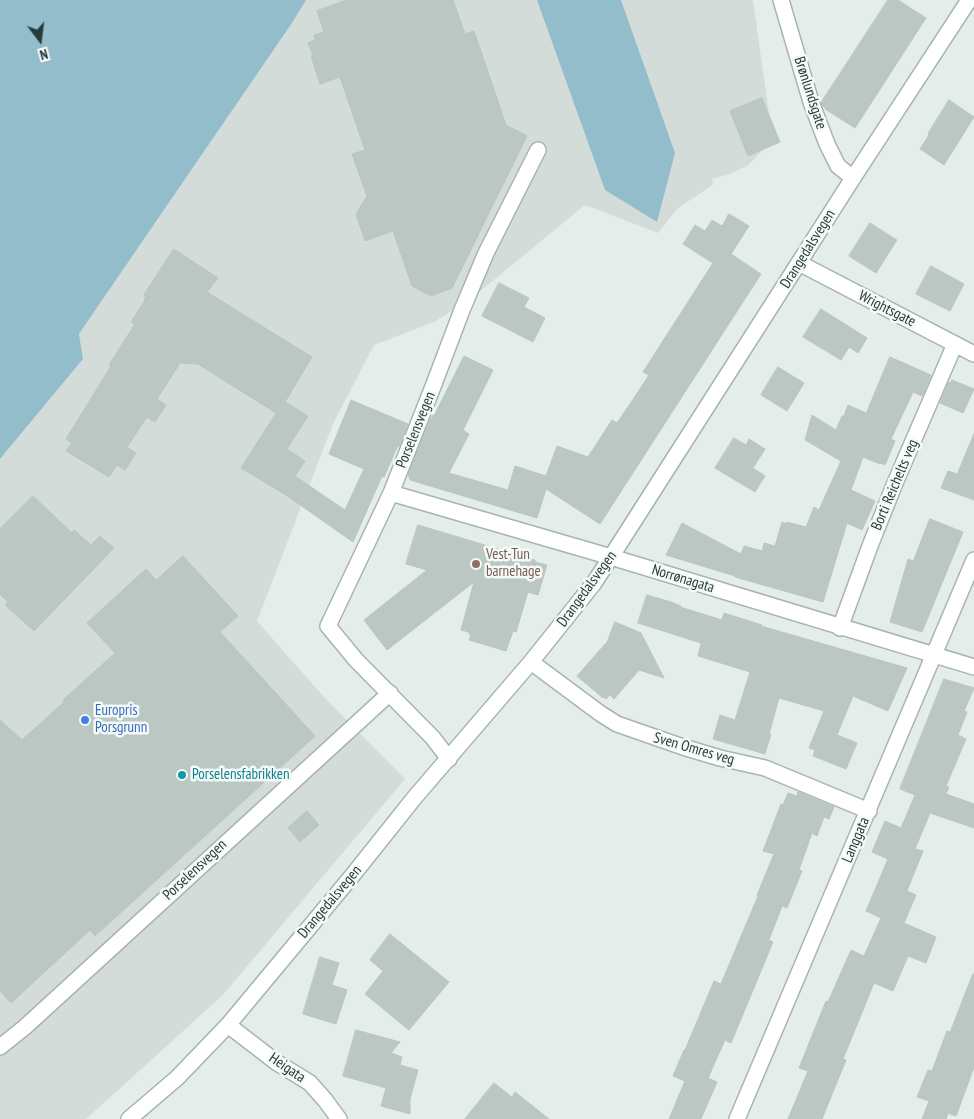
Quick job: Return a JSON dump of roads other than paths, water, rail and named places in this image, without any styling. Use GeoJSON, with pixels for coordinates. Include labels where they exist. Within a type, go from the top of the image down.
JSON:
{"type":"FeatureCollection","features":[{"type":"Feature","properties":{"kind":"street","name":"Brønlundsgate"},"geometry":{"type":"LineString","coordinates":[[780,0],[811,102],[827,144],[838,166],[853,178]]}},
{"type":"Feature","properties":{"kind":"street","name":"Drangedalsvegen"},"geometry":{"type":"LineString","coordinates":[[129,1119],[177,1078],[228,1025],[415,797],[532,662],[594,584],[969,0]]}},
{"type":"Feature","properties":{"kind":"street","name":"Porselensvegen"},"geometry":{"type":"LineString","coordinates":[[449,759],[390,693],[356,660],[328,626],[391,492],[486,253],[538,150]]}},
{"type":"Feature","properties":{"kind":"street","name":"Wrightsgate"},"geometry":{"type":"LineString","coordinates":[[799,263],[974,354]]}},
{"type":"Feature","properties":{"kind":"street","name":"Borti Reichelts veg"},"geometry":{"type":"LineString","coordinates":[[840,628],[895,484],[955,344]]}},
{"type":"Feature","properties":{"kind":"street","name":"Norrønagata"},"geometry":{"type":"LineString","coordinates":[[391,492],[974,667]]}},
{"type":"Feature","properties":{"kind":"street","name":"Langgata"},"geometry":{"type":"LineString","coordinates":[[737,1119],[974,560]]}},
{"type":"Feature","properties":{"kind":"street","name":"Sven Omres veg"},"geometry":{"type":"LineString","coordinates":[[532,662],[617,724],[720,758],[765,768],[868,811]]}},
{"type":"Feature","properties":{"kind":"street","name":"Porselensvegen"},"geometry":{"type":"LineString","coordinates":[[0,1046],[25,1027],[390,693]]}},
{"type":"Feature","properties":{"kind":"street","name":"Heigata"},"geometry":{"type":"LineString","coordinates":[[228,1025],[276,1062],[310,1083],[339,1119]]}},
{"type":"Feature","properties":{"kind":"water"},"geometry":{"type":"Polygon","coordinates":[[[0,0],[306,0],[79,334],[83,359],[0,459],[0,0]]]}},
{"type":"Feature","properties":{"kind":"water"},"geometry":{"type":"Polygon","coordinates":[[[537,0],[621,0],[675,153],[657,222],[605,190],[537,0]]]}},
{"type":"Feature","properties":{"kind":"place","name":"Vest-Tun barnehage"},"geometry":{"type":"Point","coordinates":[476,564]}},
{"type":"Feature","properties":{"kind":"place","name":"Europris Porsgrunn"},"geometry":{"type":"Point","coordinates":[85,720]}},
{"type":"Feature","properties":{"kind":"place","name":"Porselensfabrikken"},"geometry":{"type":"Point","coordinates":[182,775]}}]}
